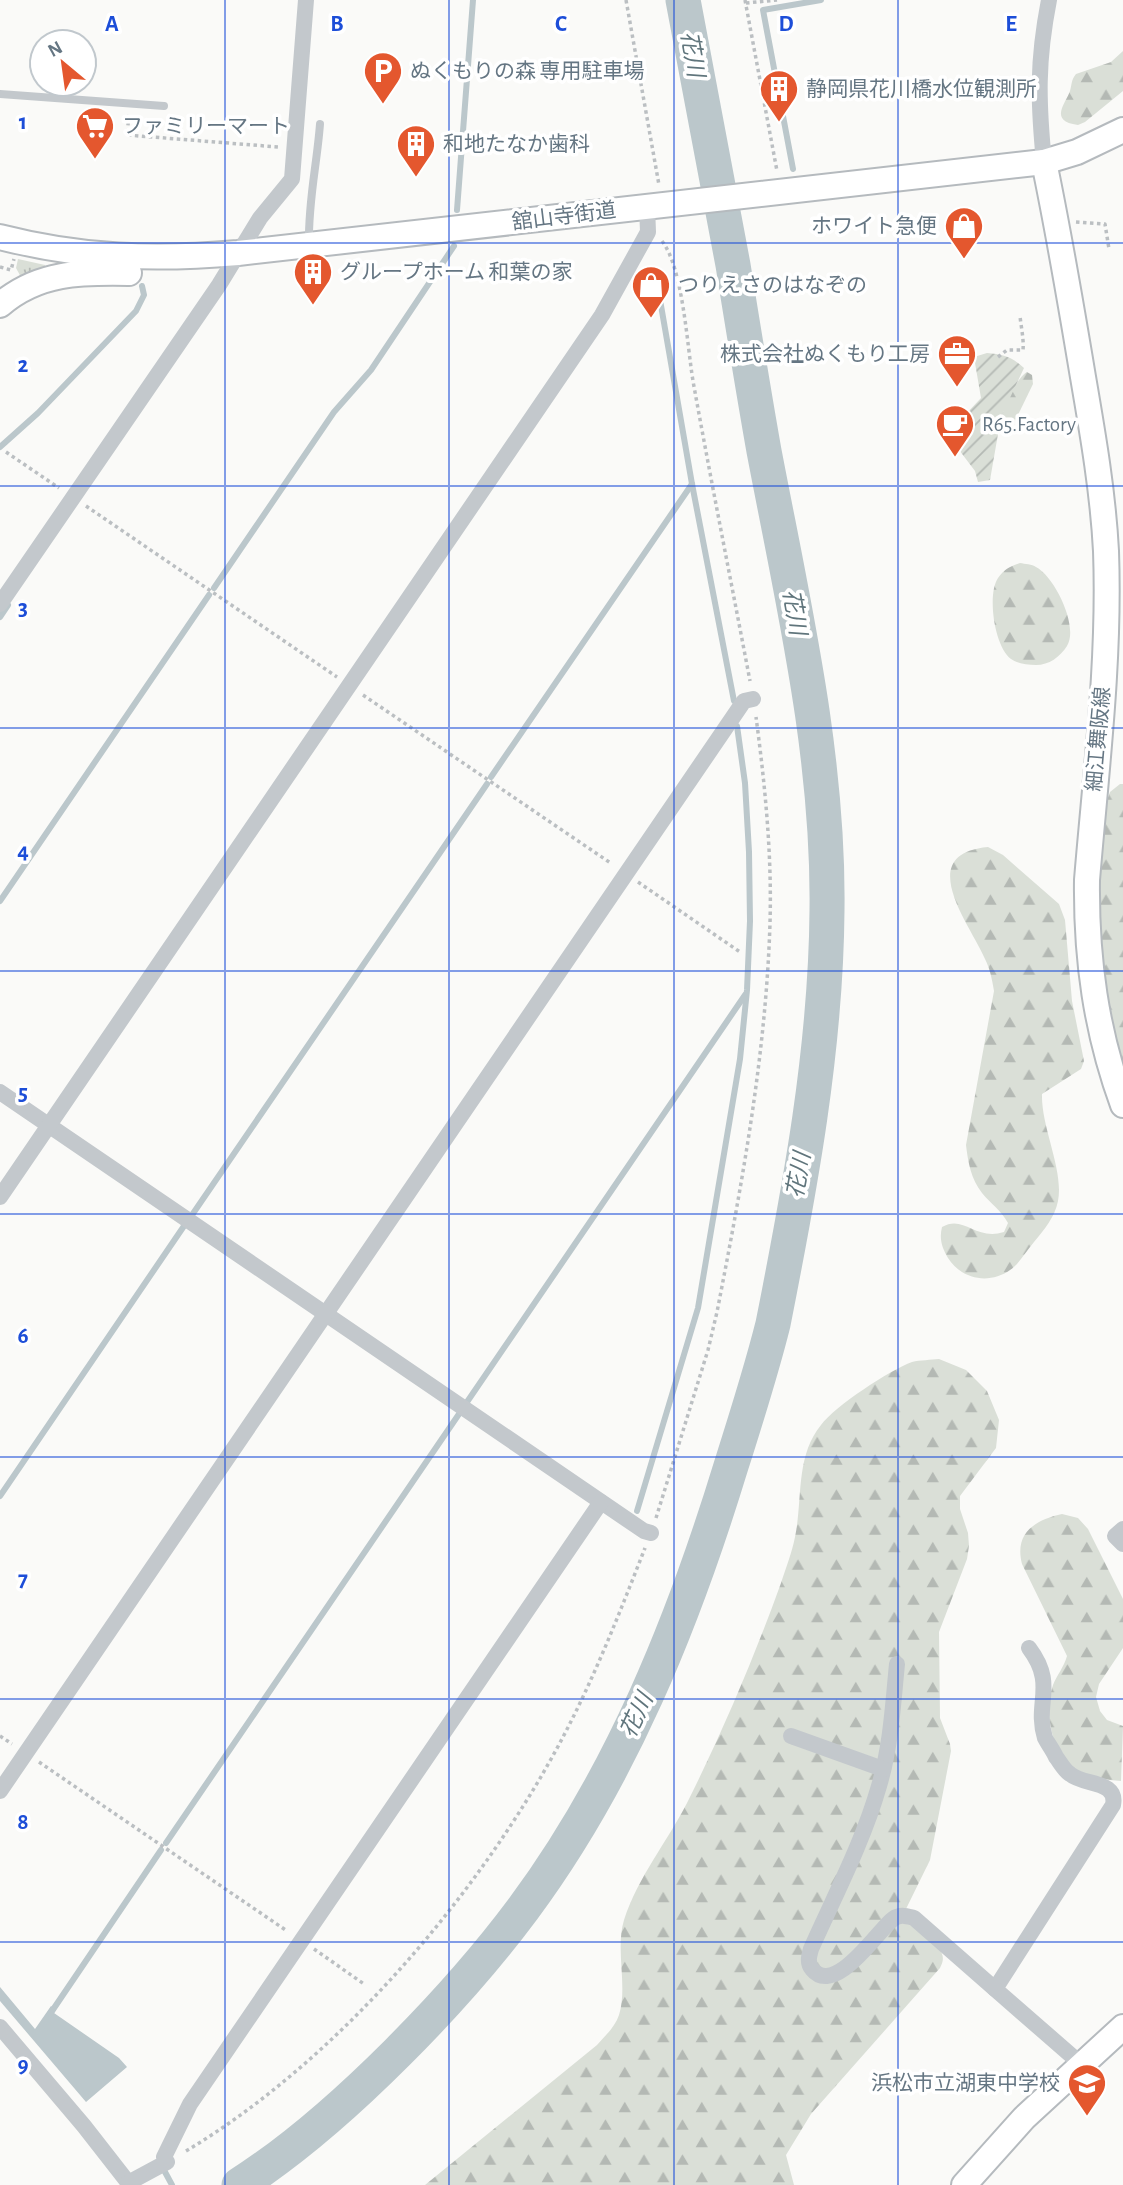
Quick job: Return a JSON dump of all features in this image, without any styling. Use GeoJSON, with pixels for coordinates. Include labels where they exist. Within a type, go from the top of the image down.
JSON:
{"type":"FeatureCollection","features":[{"type":"Feature","properties":{"kind":"main road","name":"舘山寺街道"},"geometry":{"type":"LineString","coordinates":[[0,237],[44,248],[115,257],[188,258],[1044,162],[1077,152],[1123,130]]}},
{"type":"Feature","properties":{"kind":"main road","name":"細江舞阪線"},"geometry":{"type":"LineString","coordinates":[[1044,162],[1088,404],[1103,518],[1107,578],[1106,637],[1086,920],[1101,1036],[1123,1105]]}},
{"type":"Feature","properties":{"kind":"main road"},"geometry":{"type":"LineString","coordinates":[[0,305],[28,286],[57,275],[88,272],[160,274],[186,271],[238,253]]}},
{"type":"Feature","properties":{"kind":"main road"},"geometry":{"type":"LineString","coordinates":[[964,2185],[1015,2128],[1123,2027]]}},
{"type":"Feature","properties":{"kind":"street"},"geometry":{"type":"LineString","coordinates":[[0,604],[260,218],[292,179],[306,0]]}},
{"type":"Feature","properties":{"kind":"street"},"geometry":{"type":"LineString","coordinates":[[1044,162],[1038,82],[1042,35],[1049,0]]}},
{"type":"Feature","properties":{"kind":"street"},"geometry":{"type":"LineString","coordinates":[[0,1197],[602,315],[648,232],[658,205]]}},
{"type":"Feature","properties":{"kind":"street"},"geometry":{"type":"LineString","coordinates":[[0,1791],[744,701],[753,699]]}},
{"type":"Feature","properties":{"kind":"street"},"geometry":{"type":"LineString","coordinates":[[0,1092],[601,1502],[651,1533]]}},
{"type":"Feature","properties":{"kind":"street"},"geometry":{"type":"LineString","coordinates":[[0,2027],[129,2184],[167,2162],[164,2157],[190,2104],[601,1502]]}},
{"type":"Feature","properties":{"kind":"street"},"geometry":{"type":"LineString","coordinates":[[1123,1529],[1115,1536],[1123,1545]]}},
{"type":"Feature","properties":{"kind":"street"},"geometry":{"type":"LineString","coordinates":[[995,1989],[1113,1805],[1114,1798],[1112,1791],[1105,1787],[1070,1775],[1048,1744],[1043,1727],[1042,1669],[1029,1648]]}},
{"type":"Feature","properties":{"kind":"street"},"geometry":{"type":"LineString","coordinates":[[897,1664],[880,1785],[865,1827],[808,1958],[810,1968],[817,1974],[827,1976],[836,1972],[862,1954],[895,1917],[905,1915],[914,1918],[1081,2064]]}},
{"type":"Feature","properties":{"kind":"street"},"geometry":{"type":"LineString","coordinates":[[791,1736],[883,1769]]}},
{"type":"Feature","properties":{"kind":"lane"},"geometry":{"type":"LineString","coordinates":[[0,94],[164,106]]}},
{"type":"Feature","properties":{"kind":"lane"},"geometry":{"type":"LineString","coordinates":[[309,246],[312,180],[316,168],[320,124]]}},
{"type":"Feature","properties":{"kind":"path"},"geometry":{"type":"LineString","coordinates":[[626,0],[658,205]]}},
{"type":"Feature","properties":{"kind":"path"},"geometry":{"type":"LineString","coordinates":[[777,0],[746,1],[778,191]]}},
{"type":"Feature","properties":{"kind":"path"},"geometry":{"type":"LineString","coordinates":[[130,104],[127,135],[289,148]]}},
{"type":"Feature","properties":{"kind":"path"},"geometry":{"type":"LineString","coordinates":[[1068,222],[1105,224],[1109,249]]}},
{"type":"Feature","properties":{"kind":"path"},"geometry":{"type":"LineString","coordinates":[[167,2162],[226,2126],[302,2065],[367,2003],[411,1956],[476,1876],[516,1817],[562,1739],[599,1661],[651,1533],[708,1350],[717,1312],[760,1061],[768,956],[769,851],[764,781],[753,699],[693,379],[677,278],[672,259],[663,242],[648,232]]}},
{"type":"Feature","properties":{"kind":"path"},"geometry":{"type":"LineString","coordinates":[[0,267],[10,270],[14,257]]}},
{"type":"Feature","properties":{"kind":"path"},"geometry":{"type":"LineString","coordinates":[[998,357],[1007,349],[1023,350],[1023,326],[1020,316]]}},
{"type":"Feature","properties":{"kind":"path"},"geometry":{"type":"LineString","coordinates":[[6,452],[740,952]]}},
{"type":"Feature","properties":{"kind":"path"},"geometry":{"type":"LineString","coordinates":[[0,1736],[364,1984]]}},
{"type":"Feature","properties":{"kind":"green space"},"geometry":{"type":"Polygon","coordinates":[[[1123,51],[1123,91],[1085,122],[1078,125],[1064,120],[1061,111],[1076,74],[1111,62],[1123,51]]]}},
{"type":"Feature","properties":{"kind":"green space"},"geometry":{"type":"Polygon","coordinates":[[[18,259],[45,265],[44,270],[22,279],[16,268],[18,259]]]}},
{"type":"Feature","properties":{"kind":"green space"},"geometry":{"type":"Polygon","coordinates":[[[987,353],[1007,357],[1024,368],[1001,417],[990,480],[978,482],[975,471],[950,438],[949,432],[981,398],[974,357],[987,353]]]}},
{"type":"Feature","properties":{"kind":"green space"},"geometry":{"type":"Polygon","coordinates":[[[1027,372],[1032,375],[1033,384],[1011,428],[1005,429],[1001,427],[1001,421],[1005,406],[1018,381],[1027,372]]]}},
{"type":"Feature","properties":{"kind":"green space"},"geometry":{"type":"Polygon","coordinates":[[[1020,563],[1034,566],[1051,581],[1063,603],[1070,627],[1070,638],[1064,650],[1054,660],[1041,665],[1023,664],[1011,659],[1000,643],[994,620],[993,596],[998,578],[1008,568],[1020,563]]]}},
{"type":"Feature","properties":{"kind":"green space"},"geometry":{"type":"Polygon","coordinates":[[[1123,784],[1123,1066],[1106,995],[1101,957],[1100,881],[1106,803],[1110,792],[1123,784]]]}},
{"type":"Feature","properties":{"kind":"green space"},"geometry":{"type":"Polygon","coordinates":[[[988,847],[1003,855],[1059,904],[1065,920],[1072,1001],[1084,1061],[1081,1069],[1042,1094],[1058,1176],[1058,1201],[1054,1212],[1017,1264],[1000,1275],[981,1278],[955,1266],[944,1251],[941,1236],[942,1227],[950,1224],[964,1225],[994,1234],[1004,1232],[1008,1223],[978,1188],[968,1158],[966,1145],[994,991],[988,967],[960,910],[950,876],[954,863],[966,852],[988,847]]]}},
{"type":"Feature","properties":{"kind":"green space"},"geometry":{"type":"Polygon","coordinates":[[[939,1359],[966,1370],[987,1391],[999,1420],[996,1448],[960,1496],[960,1509],[968,1533],[967,1559],[939,1632],[940,1718],[951,1751],[930,1860],[905,1911],[939,1948],[943,1958],[940,1968],[811,2114],[786,2155],[794,2185],[425,2185],[597,2045],[615,2023],[621,2004],[621,1943],[624,1920],[637,1889],[700,1776],[760,1639],[792,1548],[803,1464],[813,1437],[838,1408],[877,1380],[912,1362],[939,1359]]]}},
{"type":"Feature","properties":{"kind":"green space"},"geometry":{"type":"Polygon","coordinates":[[[1062,1514],[1078,1518],[1088,1529],[1123,1599],[1123,1648],[1099,1684],[1096,1697],[1100,1711],[1107,1720],[1123,1726],[1121,1781],[1093,1777],[1078,1771],[1062,1755],[1052,1732],[1050,1696],[1067,1656],[1022,1564],[1020,1553],[1024,1536],[1035,1524],[1062,1514]]]}},
{"type":"Feature","properties":{"kind":"shaded area"},"geometry":{"type":"Polygon","coordinates":[[[0,1987],[35,2029],[51,2006],[56,2010],[54,2013],[119,2058],[127,2067],[86,2102],[0,2001],[0,1987]]]}},
{"type":"Feature","properties":{"kind":"waterway"},"geometry":{"type":"LineString","coordinates":[[457,210],[473,0]]}},
{"type":"Feature","properties":{"kind":"waterway","name":"花川"},"geometry":{"type":"LineString","coordinates":[[239,2185],[322,2123],[414,2036],[494,1947],[558,1859],[619,1752],[670,1640],[712,1525],[773,1324],[802,1170],[817,1066],[826,962],[826,852],[816,737],[807,679],[683,0]]}},
{"type":"Feature","properties":{"kind":"waterway"},"geometry":{"type":"LineString","coordinates":[[793,169],[763,10],[821,0]]}},
{"type":"Feature","properties":{"kind":"waterway"},"geometry":{"type":"LineString","coordinates":[[214,588],[334,412],[371,370],[454,246]]}},
{"type":"Feature","properties":{"kind":"waterway"},"geometry":{"type":"LineString","coordinates":[[655,271],[734,701]]}},
{"type":"Feature","properties":{"kind":"waterway"},"geometry":{"type":"LineString","coordinates":[[0,447],[38,413],[136,311],[144,295],[142,286]]}},
{"type":"Feature","properties":{"kind":"waterway"},"geometry":{"type":"LineString","coordinates":[[491,777],[692,484]]}},
{"type":"Feature","properties":{"kind":"waterway"},"geometry":{"type":"LineString","coordinates":[[0,901],[209,595]]}},
{"type":"Feature","properties":{"kind":"waterway"},"geometry":{"type":"LineString","coordinates":[[0,617],[8,605]]}},
{"type":"Feature","properties":{"kind":"waterway"},"geometry":{"type":"LineString","coordinates":[[637,1511],[698,1308],[740,1059],[750,921],[745,783],[737,726]]}},
{"type":"Feature","properties":{"kind":"waterway"},"geometry":{"type":"LineString","coordinates":[[192,1215],[487,784]]}},
{"type":"Feature","properties":{"kind":"waterway"},"geometry":{"type":"LineString","coordinates":[[467,1402],[745,995]]}},
{"type":"Feature","properties":{"kind":"waterway"},"geometry":{"type":"LineString","coordinates":[[0,1496],[184,1226]]}},
{"type":"Feature","properties":{"kind":"waterway"},"geometry":{"type":"LineString","coordinates":[[166,1843],[459,1414]]}},
{"type":"Feature","properties":{"kind":"waterway"},"geometry":{"type":"LineString","coordinates":[[50,2014],[161,1850]]}},
{"type":"Feature","properties":{"kind":"waterway"},"geometry":{"type":"LineString","coordinates":[[165,2172],[172,2185]]}},
{"type":"Feature","properties":{"kind":"place","name":"ぬくもりの森 専用駐車場"},"geometry":{"type":"Point","coordinates":[383,105]}},
{"type":"Feature","properties":{"kind":"place","name":"静岡県花川橋水位観測所"},"geometry":{"type":"Point","coordinates":[779,123]}},
{"type":"Feature","properties":{"kind":"place","name":"ファミリーマート"},"geometry":{"type":"Point","coordinates":[95,160]}},
{"type":"Feature","properties":{"kind":"place","name":"和地たなか歯科"},"geometry":{"type":"Point","coordinates":[416,178]}},
{"type":"Feature","properties":{"kind":"place","name":"ホワイト急便"},"geometry":{"type":"Point","coordinates":[964,260]}},
{"type":"Feature","properties":{"kind":"place","name":"グループホーム 和葉の家"},"geometry":{"type":"Point","coordinates":[313,306]}},
{"type":"Feature","properties":{"kind":"place","name":"つりえさのはなぞの"},"geometry":{"type":"Point","coordinates":[651,319]}},
{"type":"Feature","properties":{"kind":"place","name":"株式会社ぬくもり工房"},"geometry":{"type":"Point","coordinates":[957,388]}},
{"type":"Feature","properties":{"kind":"place","name":"R65.Factory"},"geometry":{"type":"Point","coordinates":[955,458]}},
{"type":"Feature","properties":{"kind":"place","name":"浜松市立湖東中学校"},"geometry":{"type":"Point","coordinates":[1087,2117]}}]}
